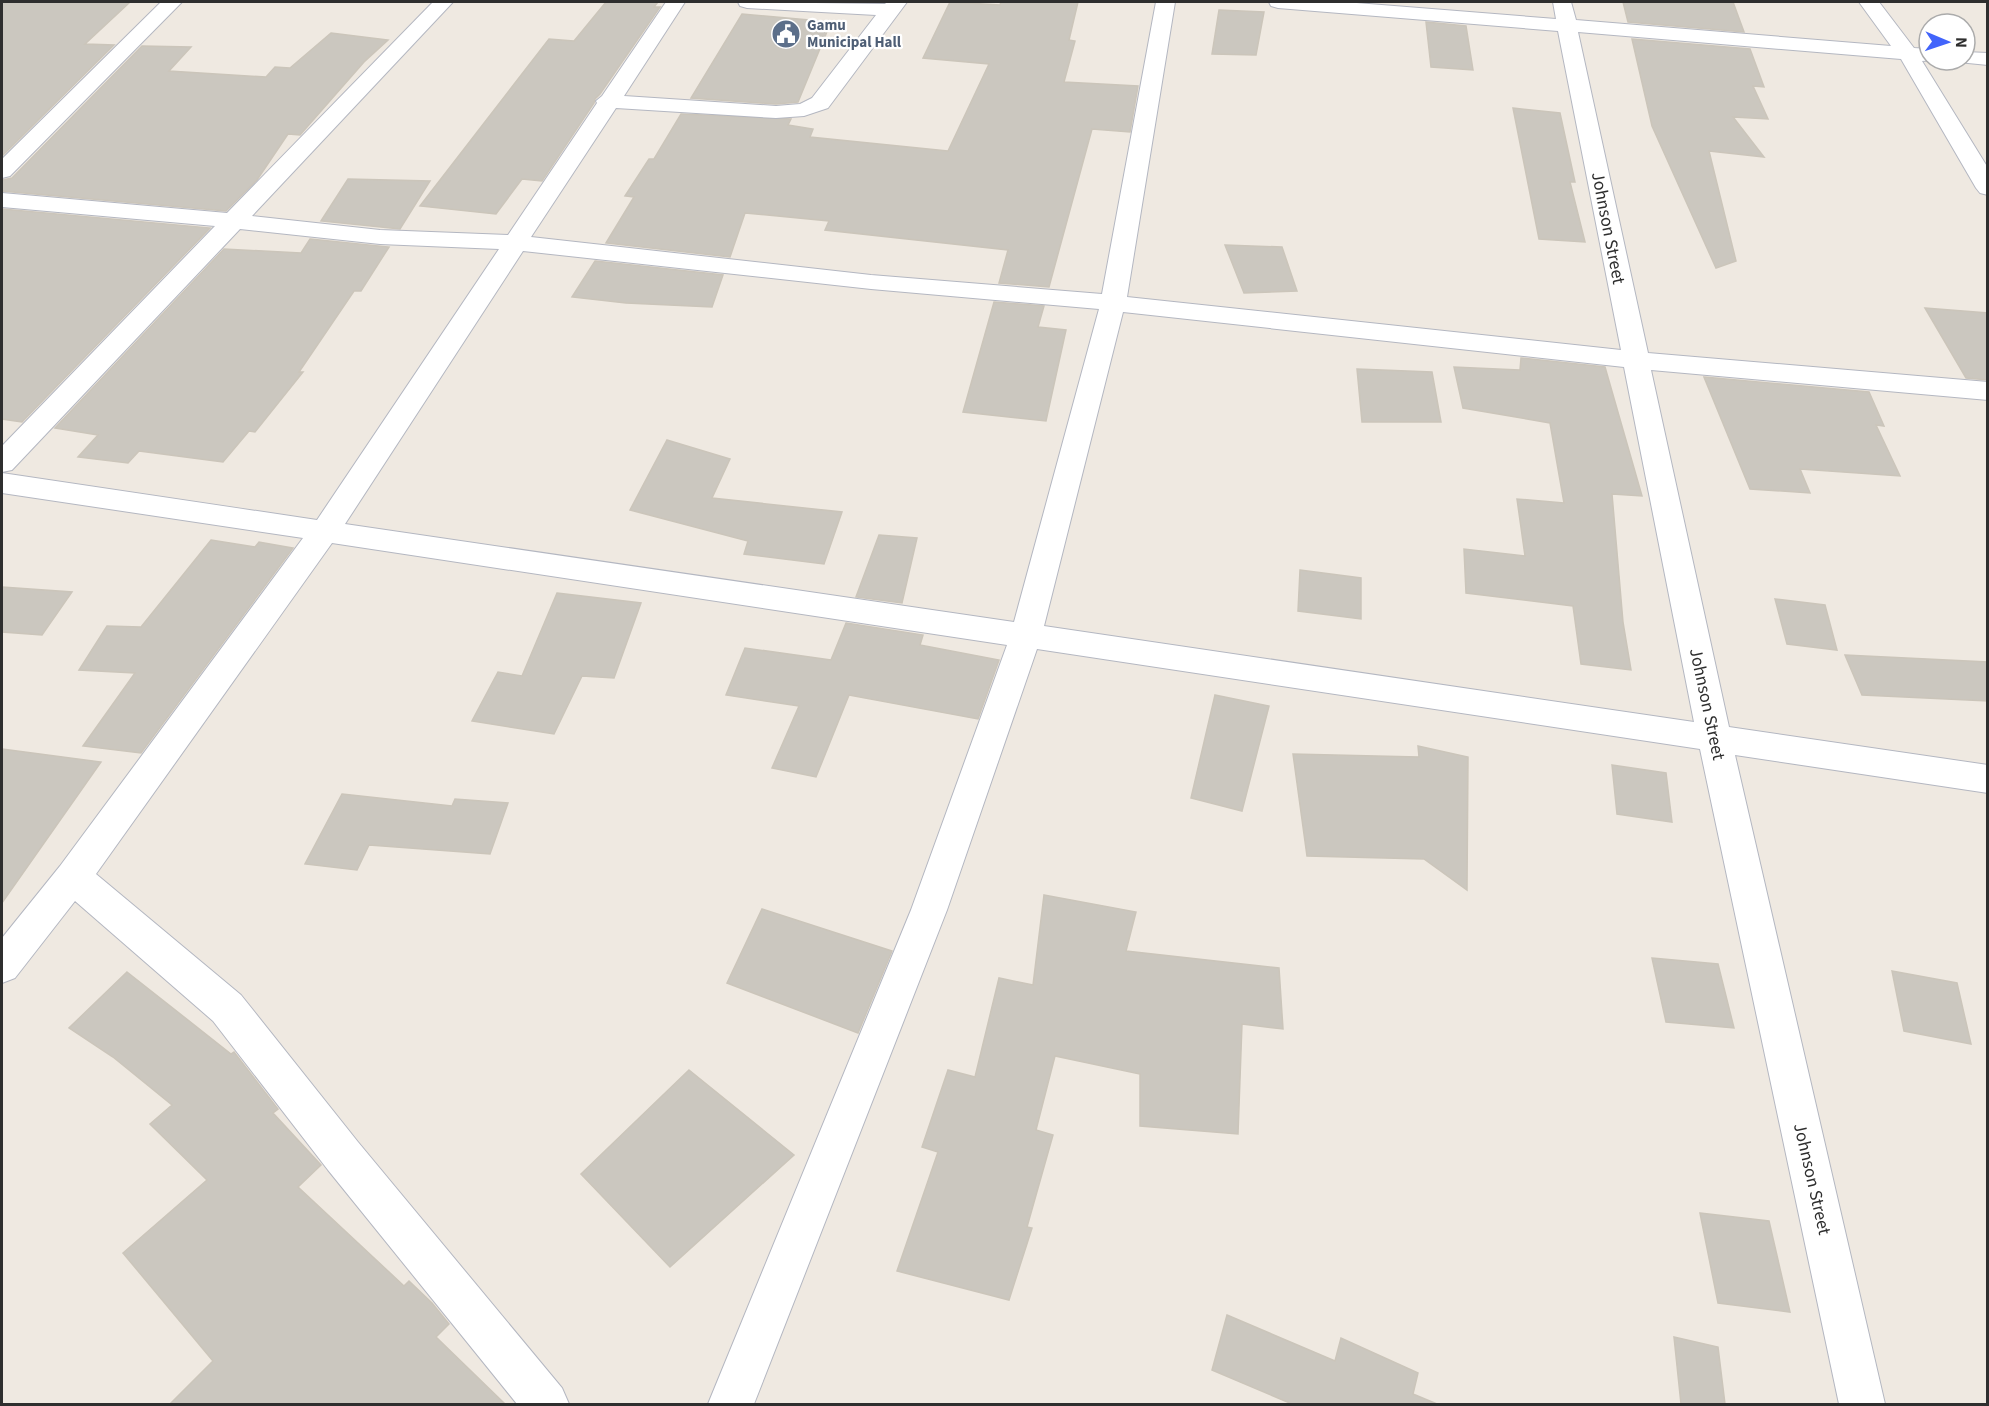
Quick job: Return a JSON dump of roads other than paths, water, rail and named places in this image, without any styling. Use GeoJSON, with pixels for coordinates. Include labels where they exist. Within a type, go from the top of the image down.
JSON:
{"type":"FeatureCollection","features":[{"type":"Feature","properties":{"kind":"street"},"geometry":{"type":"LineString","coordinates":[[2,171],[172,2]]}},
{"type":"Feature","properties":{"kind":"street"},"geometry":{"type":"LineString","coordinates":[[2,463],[443,2]]}},
{"type":"Feature","properties":{"kind":"street"},"geometry":{"type":"LineString","coordinates":[[2,966],[73,877],[324,532],[517,243],[607,101],[675,2]]}},
{"type":"Feature","properties":{"kind":"street"},"geometry":{"type":"LineString","coordinates":[[747,2],[894,6]]}},
{"type":"Feature","properties":{"kind":"street"},"geometry":{"type":"LineString","coordinates":[[731,1404],[929,910],[1026,636],[1113,303],[1166,2]]}},
{"type":"Feature","properties":{"kind":"street"},"geometry":{"type":"LineString","coordinates":[[1278,2],[1565,14],[1917,55]]}},
{"type":"Feature","properties":{"kind":"street"},"geometry":{"type":"LineString","coordinates":[[1869,2],[1917,54]]}},
{"type":"Feature","properties":{"kind":"street"},"geometry":{"type":"LineString","coordinates":[[607,101],[776,112],[804,110],[820,103],[894,6]]}},
{"type":"Feature","properties":{"kind":"street","name":"Johnson Street"},"geometry":{"type":"LineString","coordinates":[[1565,14],[1634,360],[1714,737],[1862,1404]]}},
{"type":"Feature","properties":{"kind":"street"},"geometry":{"type":"LineString","coordinates":[[1927,72],[1988,188]]}},
{"type":"Feature","properties":{"kind":"street"},"geometry":{"type":"LineString","coordinates":[[2,200],[380,237],[517,243],[871,282],[1113,303],[1634,360],[1988,391]]}},
{"type":"Feature","properties":{"kind":"street"},"geometry":{"type":"LineString","coordinates":[[2,483],[1988,779]]}},
{"type":"Feature","properties":{"kind":"street"},"geometry":{"type":"LineString","coordinates":[[73,877],[227,1008],[343,1156],[546,1404]]}},
{"type":"Feature","properties":{"kind":"place","name":"Gamu Municipal Hall"},"geometry":{"type":"Point","coordinates":[786,34]}}]}
